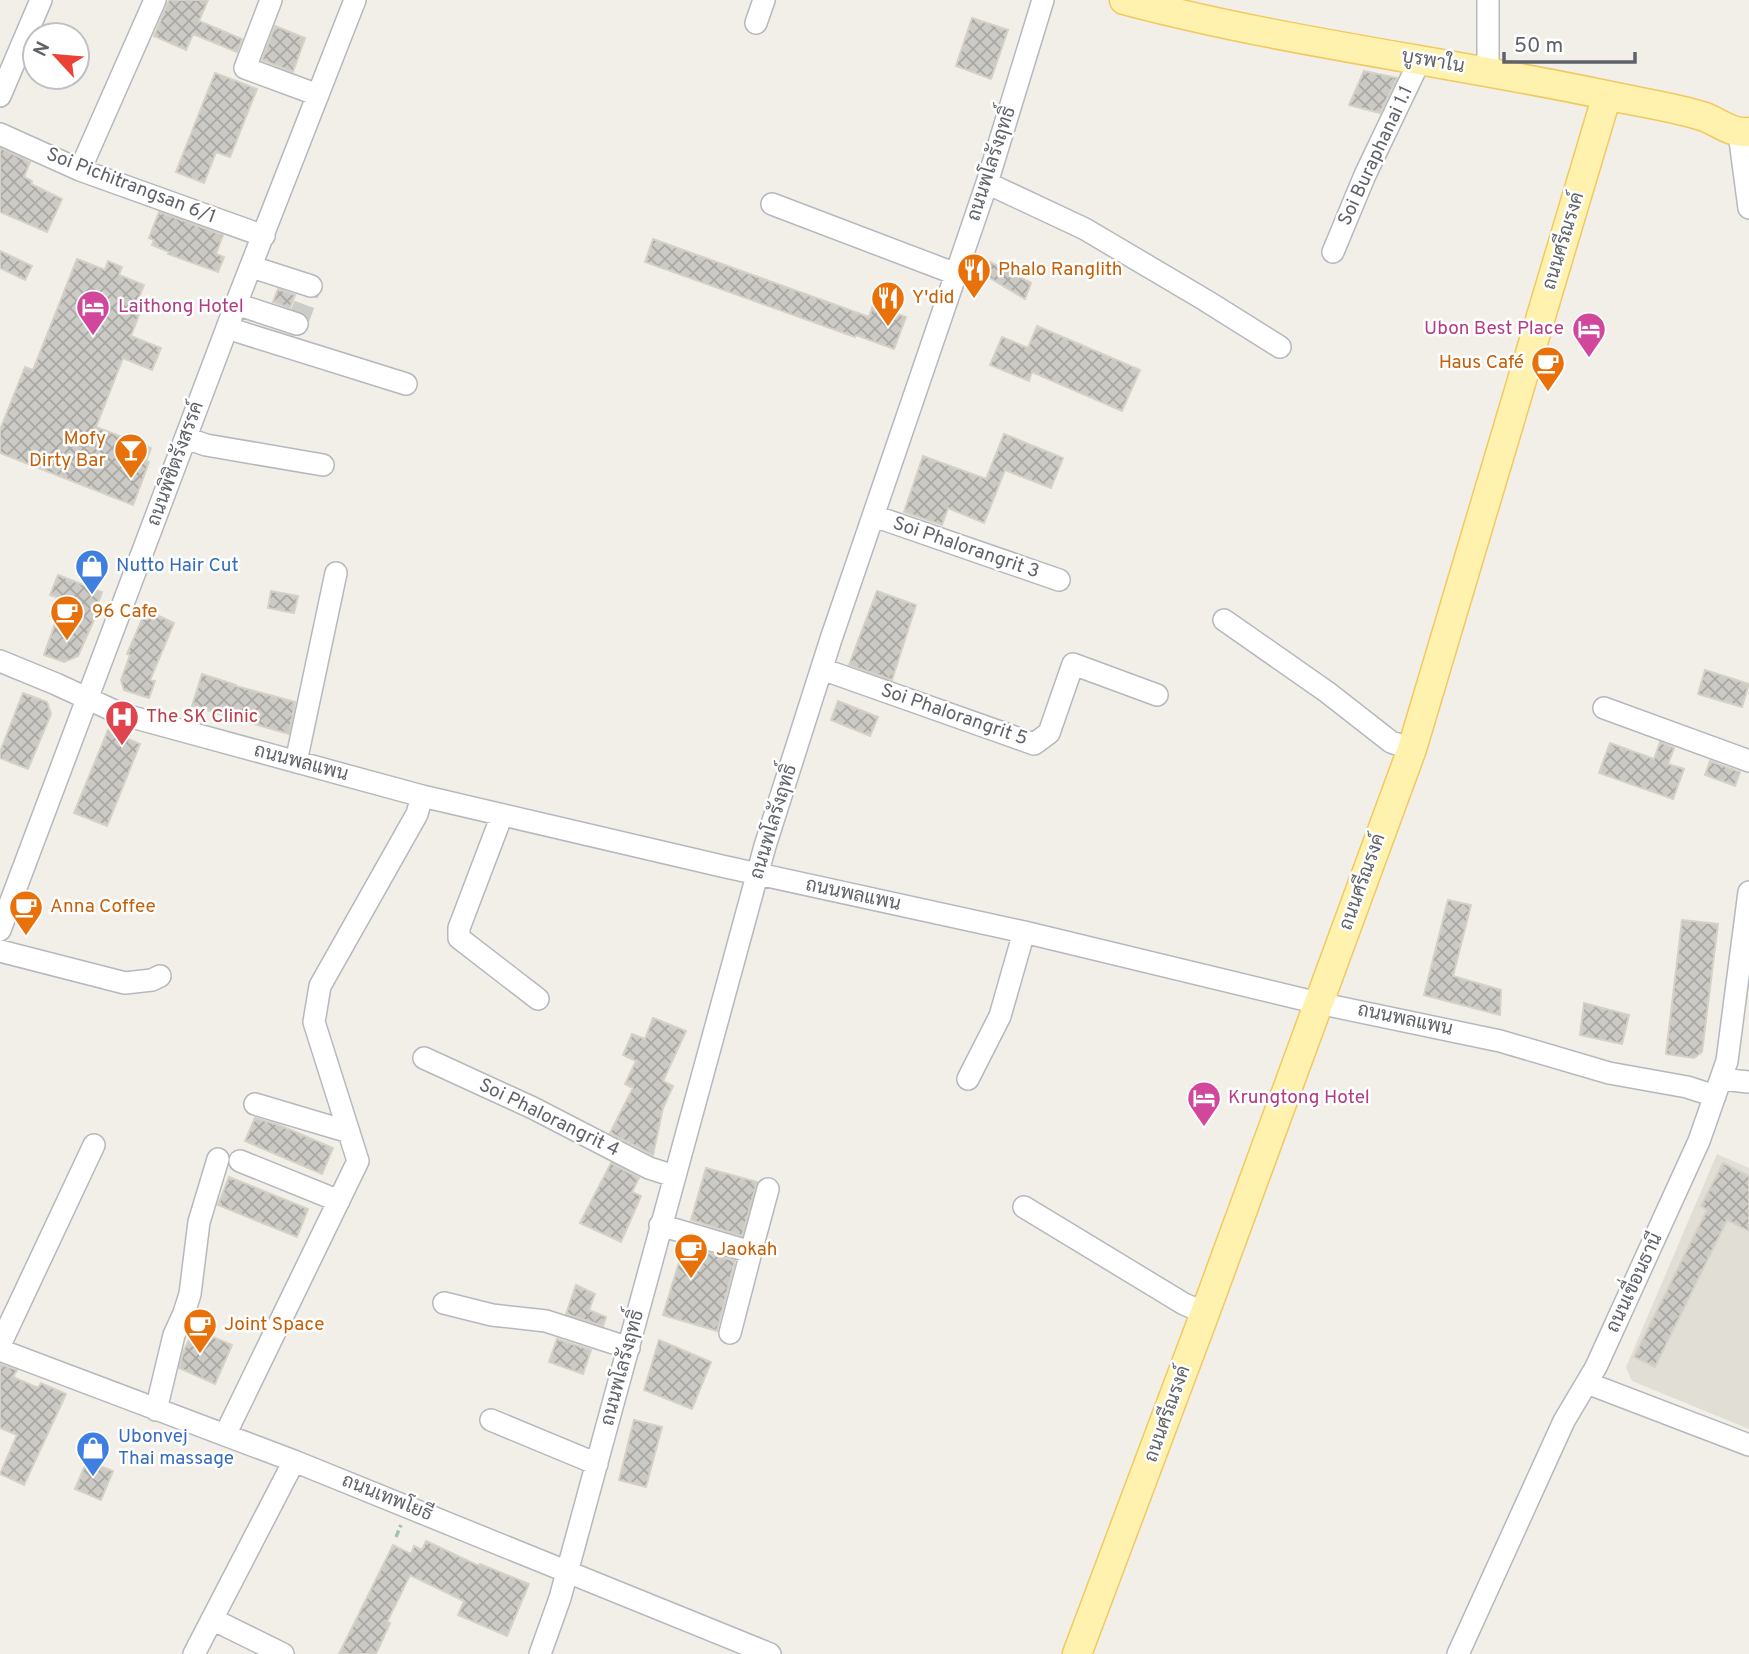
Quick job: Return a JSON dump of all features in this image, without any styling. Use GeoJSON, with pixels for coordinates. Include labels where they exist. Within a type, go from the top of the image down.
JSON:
{"type":"FeatureCollection","features":[{"type":"Feature","properties":{"kind":"main road","name":"บูรพาใน"},"geometry":{"type":"LineString","coordinates":[[1124,0],[1261,30],[1607,95],[1704,117],[1744,133]]}},
{"type":"Feature","properties":{"kind":"main road","name":"ถนนศรีณรงค์"},"geometry":{"type":"LineString","coordinates":[[1077,1654],[1412,749],[1607,95]]}},
{"type":"Feature","properties":{"kind":"street"},"geometry":{"type":"LineString","coordinates":[[0,96],[41,0]]}},
{"type":"Feature","properties":{"kind":"street"},"geometry":{"type":"LineString","coordinates":[[80,170],[155,0]]}},
{"type":"Feature","properties":{"kind":"street"},"geometry":{"type":"LineString","coordinates":[[271,0],[245,68],[318,95]]}},
{"type":"Feature","properties":{"kind":"street","name":"ถนนพิชิตรังสรรค์"},"geometry":{"type":"LineString","coordinates":[[0,930],[236,304],[355,0]]}},
{"type":"Feature","properties":{"kind":"street"},"geometry":{"type":"LineString","coordinates":[[755,23],[764,0]]}},
{"type":"Feature","properties":{"kind":"street","name":"ถนนพโลรังฤทธิ์"},"geometry":{"type":"LineString","coordinates":[[540,1654],[597,1464],[757,873],[822,669],[987,183],[1043,0]]}},
{"type":"Feature","properties":{"kind":"street"},"geometry":{"type":"LineString","coordinates":[[1488,0],[1488,71]]}},
{"type":"Feature","properties":{"kind":"street","name":"Soi Buraphanai 1.1"},"geometry":{"type":"LineString","coordinates":[[1333,252],[1365,175],[1420,60]]}},
{"type":"Feature","properties":{"kind":"street"},"geometry":{"type":"LineString","coordinates":[[1744,133],[1749,208]]}},
{"type":"Feature","properties":{"kind":"street","name":"Soi Pichitrangsan 6/1"},"geometry":{"type":"LineString","coordinates":[[0,134],[80,170],[264,236]]}},
{"type":"Feature","properties":{"kind":"street"},"geometry":{"type":"LineString","coordinates":[[987,183],[1085,229],[1280,347]]}},
{"type":"Feature","properties":{"kind":"street"},"geometry":{"type":"LineString","coordinates":[[772,204],[956,274]]}},
{"type":"Feature","properties":{"kind":"street"},"geometry":{"type":"LineString","coordinates":[[252,267],[312,286]]}},
{"type":"Feature","properties":{"kind":"street"},"geometry":{"type":"LineString","coordinates":[[236,304],[297,324]]}},
{"type":"Feature","properties":{"kind":"street"},"geometry":{"type":"LineString","coordinates":[[227,328],[406,384]]}},
{"type":"Feature","properties":{"kind":"street"},"geometry":{"type":"LineString","coordinates":[[186,438],[206,445],[323,465]]}},
{"type":"Feature","properties":{"kind":"street","name":"Soi Phalorangrit 3"},"geometry":{"type":"LineString","coordinates":[[874,516],[1059,580]]}},
{"type":"Feature","properties":{"kind":"street"},"geometry":{"type":"LineString","coordinates":[[296,762],[336,573]]}},
{"type":"Feature","properties":{"kind":"street"},"geometry":{"type":"LineString","coordinates":[[1224,620],[1327,692],[1391,742],[1412,749]]}},
{"type":"Feature","properties":{"kind":"street","name":"ถนนพลแพน"},"geometry":{"type":"LineString","coordinates":[[0,661],[121,714],[422,796],[1024,932],[1318,1003],[1500,1041],[1609,1073],[1687,1087],[1718,1087],[1749,1082]]}},
{"type":"Feature","properties":{"kind":"street","name":"Soi Phalorangrit 5"},"geometry":{"type":"LineString","coordinates":[[822,669],[1034,744],[1049,733],[1073,664],[1157,695]]}},
{"type":"Feature","properties":{"kind":"street"},"geometry":{"type":"LineString","coordinates":[[1604,708],[1749,761]]}},
{"type":"Feature","properties":{"kind":"street"},"geometry":{"type":"LineString","coordinates":[[225,1435],[358,1161],[314,1022],[320,986],[417,814],[422,796]]}},
{"type":"Feature","properties":{"kind":"street"},"geometry":{"type":"LineString","coordinates":[[502,815],[458,928],[459,937],[538,999]]}},
{"type":"Feature","properties":{"kind":"street","name":"ถนนเขื่อนธานี"},"geometry":{"type":"LineString","coordinates":[[1458,1654],[1564,1421],[1587,1383],[1673,1202],[1718,1087],[1727,1061],[1749,892]]}},
{"type":"Feature","properties":{"kind":"street"},"geometry":{"type":"LineString","coordinates":[[968,1079],[1000,1016],[1024,932]]}},
{"type":"Feature","properties":{"kind":"street"},"geometry":{"type":"LineString","coordinates":[[0,951],[125,983],[152,980],[160,975]]}},
{"type":"Feature","properties":{"kind":"street","name":"Soi Phalorangrit 4"},"geometry":{"type":"LineString","coordinates":[[424,1058],[533,1108],[649,1168],[674,1176]]}},
{"type":"Feature","properties":{"kind":"street"},"geometry":{"type":"LineString","coordinates":[[255,1104],[349,1132]]}},
{"type":"Feature","properties":{"kind":"street"},"geometry":{"type":"LineString","coordinates":[[0,1345],[94,1145]]}},
{"type":"Feature","properties":{"kind":"street"},"geometry":{"type":"LineString","coordinates":[[156,1410],[174,1335],[190,1294],[199,1222],[229,1160],[339,1201]]}},
{"type":"Feature","properties":{"kind":"street"},"geometry":{"type":"LineString","coordinates":[[730,1333],[768,1189]]}},
{"type":"Feature","properties":{"kind":"street"},"geometry":{"type":"LineString","coordinates":[[1024,1206],[1184,1304],[1205,1313]]}},
{"type":"Feature","properties":{"kind":"street"},"geometry":{"type":"LineString","coordinates":[[660,1225],[751,1252]]}},
{"type":"Feature","properties":{"kind":"street"},"geometry":{"type":"LineString","coordinates":[[444,1303],[492,1315],[546,1321],[629,1348]]}},
{"type":"Feature","properties":{"kind":"street","name":"ถนนเทพโยธี"},"geometry":{"type":"LineString","coordinates":[[0,1350],[293,1461],[770,1654]]}},
{"type":"Feature","properties":{"kind":"street"},"geometry":{"type":"LineString","coordinates":[[1587,1383],[1749,1446]]}},
{"type":"Feature","properties":{"kind":"street"},"geometry":{"type":"LineString","coordinates":[[491,1420],[597,1464]]}},
{"type":"Feature","properties":{"kind":"street"},"geometry":{"type":"LineString","coordinates":[[194,1654],[293,1461]]}},
{"type":"Feature","properties":{"kind":"street"},"geometry":{"type":"LineString","coordinates":[[212,1619],[283,1654]]}},
{"type":"Feature","properties":{"kind":"shaded area"},"geometry":{"type":"Polygon","coordinates":[[[1717,1154],[1749,1168],[1749,1429],[1632,1381],[1626,1367],[1717,1154]]]}},
{"type":"Feature","properties":{"kind":"building"},"geometry":{"type":"Polygon","coordinates":[[[169,0],[208,0],[199,21],[242,39],[237,52],[193,34],[186,50],[154,36],[169,0]]]}},
{"type":"Feature","properties":{"kind":"building"},"geometry":{"type":"Polygon","coordinates":[[[972,18],[1008,30],[991,79],[956,66],[972,18]]]}},
{"type":"Feature","properties":{"kind":"building"},"geometry":{"type":"Polygon","coordinates":[[[275,26],[305,38],[293,72],[262,60],[275,26]]]}},
{"type":"Feature","properties":{"kind":"building"},"geometry":{"type":"Polygon","coordinates":[[[1364,71],[1397,78],[1380,113],[1349,105],[1364,71]]]}},
{"type":"Feature","properties":{"kind":"building"},"geometry":{"type":"Polygon","coordinates":[[[215,73],[257,89],[230,157],[216,152],[204,183],[176,172],[215,73]]]}},
{"type":"Feature","properties":{"kind":"building"},"geometry":{"type":"Polygon","coordinates":[[[0,148],[30,162],[24,177],[32,181],[31,184],[62,199],[47,232],[0,212],[0,148]]]}},
{"type":"Feature","properties":{"kind":"building"},"geometry":{"type":"Polygon","coordinates":[[[159,212],[223,235],[216,254],[224,257],[218,272],[168,254],[169,252],[152,245],[154,240],[149,238],[159,212]]]}},
{"type":"Feature","properties":{"kind":"building"},"geometry":{"type":"Polygon","coordinates":[[[653,239],[869,317],[873,305],[906,317],[894,349],[645,262],[653,239]]]}},
{"type":"Feature","properties":{"kind":"building"},"geometry":{"type":"Polygon","coordinates":[[[0,251],[32,266],[25,280],[0,268],[0,251]]]}},
{"type":"Feature","properties":{"kind":"building"},"geometry":{"type":"Polygon","coordinates":[[[77,259],[105,270],[108,261],[122,267],[119,275],[144,285],[136,305],[142,307],[131,336],[161,348],[152,370],[123,358],[96,427],[151,448],[146,461],[149,462],[133,505],[0,453],[0,430],[25,367],[33,370],[77,259]]]}},
{"type":"Feature","properties":{"kind":"building"},"geometry":{"type":"Polygon","coordinates":[[[990,262],[1031,283],[1025,299],[985,275],[990,262]]]}},
{"type":"Feature","properties":{"kind":"building"},"geometry":{"type":"Polygon","coordinates":[[[278,289],[295,295],[290,308],[273,302],[278,289]]]}},
{"type":"Feature","properties":{"kind":"building"},"geometry":{"type":"Polygon","coordinates":[[[1037,326],[1140,370],[1122,411],[1032,372],[1029,381],[990,365],[1002,337],[1028,348],[1037,326]]]}},
{"type":"Feature","properties":{"kind":"building"},"geometry":{"type":"Polygon","coordinates":[[[1004,434],[1063,458],[1051,488],[1005,470],[984,523],[948,508],[942,525],[904,512],[923,456],[986,479],[1004,434]]]}},
{"type":"Feature","properties":{"kind":"building"},"geometry":{"type":"Polygon","coordinates":[[[58,575],[102,592],[95,612],[97,613],[78,656],[64,662],[44,655],[57,618],[50,616],[57,597],[50,595],[58,575]]]}},
{"type":"Feature","properties":{"kind":"building"},"geometry":{"type":"Polygon","coordinates":[[[271,591],[298,596],[294,613],[268,608],[271,591]]]}},
{"type":"Feature","properties":{"kind":"building"},"geometry":{"type":"Polygon","coordinates":[[[877,591],[916,605],[892,680],[849,665],[877,591]]]}},
{"type":"Feature","properties":{"kind":"building"},"geometry":{"type":"Polygon","coordinates":[[[146,610],[174,623],[150,680],[155,681],[149,698],[124,690],[121,680],[130,655],[127,654],[146,610]]]}},
{"type":"Feature","properties":{"kind":"building"},"geometry":{"type":"Polygon","coordinates":[[[1705,670],[1749,684],[1742,707],[1698,694],[1705,670]]]}},
{"type":"Feature","properties":{"kind":"building"},"geometry":{"type":"Polygon","coordinates":[[[202,674],[295,702],[289,734],[192,706],[202,674]]]}},
{"type":"Feature","properties":{"kind":"building"},"geometry":{"type":"Polygon","coordinates":[[[23,693],[47,702],[51,714],[28,769],[0,758],[23,693]]]}},
{"type":"Feature","properties":{"kind":"building"},"geometry":{"type":"Polygon","coordinates":[[[838,701],[878,717],[870,736],[831,720],[838,701]]]}},
{"type":"Feature","properties":{"kind":"building"},"geometry":{"type":"Polygon","coordinates":[[[108,730],[140,744],[107,826],[74,813],[108,730]]]}},
{"type":"Feature","properties":{"kind":"building"},"geometry":{"type":"Polygon","coordinates":[[[1660,742],[1674,748],[1668,764],[1684,769],[1673,799],[1599,773],[1610,743],[1654,759],[1660,742]]]}},
{"type":"Feature","properties":{"kind":"building"},"geometry":{"type":"Polygon","coordinates":[[[1710,761],[1740,772],[1735,786],[1705,775],[1710,761]]]}},
{"type":"Feature","properties":{"kind":"building"},"geometry":{"type":"Polygon","coordinates":[[[1448,900],[1471,905],[1453,976],[1501,990],[1500,1015],[1424,995],[1448,900]]]}},
{"type":"Feature","properties":{"kind":"building"},"geometry":{"type":"Polygon","coordinates":[[[1682,920],[1718,924],[1702,1052],[1694,1058],[1666,1054],[1682,920]]]}},
{"type":"Feature","properties":{"kind":"building"},"geometry":{"type":"Polygon","coordinates":[[[1584,1003],[1629,1015],[1622,1044],[1580,1035],[1584,1003]]]}},
{"type":"Feature","properties":{"kind":"building"},"geometry":{"type":"Polygon","coordinates":[[[653,1018],[686,1031],[663,1081],[673,1086],[663,1108],[653,1155],[610,1133],[633,1088],[625,1084],[636,1061],[623,1055],[632,1034],[645,1039],[653,1018]]]}},
{"type":"Feature","properties":{"kind":"building"},"geometry":{"type":"Polygon","coordinates":[[[255,1118],[333,1148],[322,1174],[245,1141],[255,1118]]]}},
{"type":"Feature","properties":{"kind":"building"},"geometry":{"type":"Polygon","coordinates":[[[611,1163],[639,1178],[632,1192],[641,1196],[621,1242],[580,1223],[611,1163]]]}},
{"type":"Feature","properties":{"kind":"building"},"geometry":{"type":"Polygon","coordinates":[[[1723,1163],[1749,1176],[1749,1231],[1727,1220],[1655,1367],[1634,1357],[1707,1210],[1701,1206],[1723,1163]]]}},
{"type":"Feature","properties":{"kind":"building"},"geometry":{"type":"Polygon","coordinates":[[[706,1168],[757,1182],[742,1236],[691,1220],[706,1168]]]}},
{"type":"Feature","properties":{"kind":"building"},"geometry":{"type":"Polygon","coordinates":[[[229,1177],[308,1209],[297,1237],[218,1205],[229,1177]]]}},
{"type":"Feature","properties":{"kind":"building"},"geometry":{"type":"Polygon","coordinates":[[[684,1246],[735,1261],[717,1331],[663,1315],[684,1246]]]}},
{"type":"Feature","properties":{"kind":"building"},"geometry":{"type":"Polygon","coordinates":[[[576,1285],[595,1294],[589,1310],[606,1317],[603,1326],[566,1314],[576,1285]]]}},
{"type":"Feature","properties":{"kind":"building"},"geometry":{"type":"Polygon","coordinates":[[[194,1329],[232,1345],[215,1384],[179,1368],[194,1329]]]}},
{"type":"Feature","properties":{"kind":"building"},"geometry":{"type":"Polygon","coordinates":[[[557,1339],[591,1350],[583,1374],[549,1362],[557,1339]]]}},
{"type":"Feature","properties":{"kind":"building"},"geometry":{"type":"Polygon","coordinates":[[[659,1340],[711,1362],[692,1409],[644,1390],[659,1340]]]}},
{"type":"Feature","properties":{"kind":"building"},"geometry":{"type":"Polygon","coordinates":[[[0,1364],[17,1370],[13,1377],[38,1388],[41,1383],[66,1394],[24,1485],[0,1474],[17,1435],[0,1428],[0,1364]]]}},
{"type":"Feature","properties":{"kind":"building"},"geometry":{"type":"Polygon","coordinates":[[[634,1420],[662,1427],[646,1487],[619,1480],[634,1420]]]}},
{"type":"Feature","properties":{"kind":"building"},"geometry":{"type":"Polygon","coordinates":[[[87,1461],[113,1471],[101,1500],[75,1489],[87,1461]]]}},
{"type":"Feature","properties":{"kind":"building"},"geometry":{"type":"Polygon","coordinates":[[[426,1541],[479,1566],[480,1564],[529,1584],[507,1636],[458,1615],[464,1601],[410,1575],[387,1622],[390,1623],[376,1654],[339,1654],[393,1545],[411,1554],[414,1546],[422,1550],[426,1541]]]}},
{"type":"Feature","properties":{"kind":"tunnel"},"geometry":{"type":"LineString","coordinates":[[297,324],[311,286]]}},
{"type":"Feature","properties":{"kind":"place","name":"Phalo Ranglith"},"geometry":{"type":"Point","coordinates":[974,300]}},
{"type":"Feature","properties":{"kind":"place","name":"Y'did"},"geometry":{"type":"Point","coordinates":[888,328]}},
{"type":"Feature","properties":{"kind":"place","name":"Laithong Hotel"},"geometry":{"type":"Point","coordinates":[93,337]}},
{"type":"Feature","properties":{"kind":"place","name":"Ubon Best Place"},"geometry":{"type":"Point","coordinates":[1589,359]}},
{"type":"Feature","properties":{"kind":"place","name":"Haus Café"},"geometry":{"type":"Point","coordinates":[1548,393]}},
{"type":"Feature","properties":{"kind":"place","name":"Mofy Dirty Bar"},"geometry":{"type":"Point","coordinates":[131,480]}},
{"type":"Feature","properties":{"kind":"place","name":"Nutto Hair Cut"},"geometry":{"type":"Point","coordinates":[92,596]}},
{"type":"Feature","properties":{"kind":"place","name":"96 Cafe"},"geometry":{"type":"Point","coordinates":[67,642]}},
{"type":"Feature","properties":{"kind":"place","name":"The SK Clinic"},"geometry":{"type":"Point","coordinates":[122,747]}},
{"type":"Feature","properties":{"kind":"place","name":"Anna Coffee"},"geometry":{"type":"Point","coordinates":[26,937]}},
{"type":"Feature","properties":{"kind":"place","name":"Krungtong Hotel"},"geometry":{"type":"Point","coordinates":[1204,1128]}},
{"type":"Feature","properties":{"kind":"place","name":"Jaokah"},"geometry":{"type":"Point","coordinates":[691,1280]}},
{"type":"Feature","properties":{"kind":"place","name":"Joint Space"},"geometry":{"type":"Point","coordinates":[200,1355]}},
{"type":"Feature","properties":{"kind":"place","name":"Ubonvej Thai massage"},"geometry":{"type":"Point","coordinates":[93,1478]}}]}
